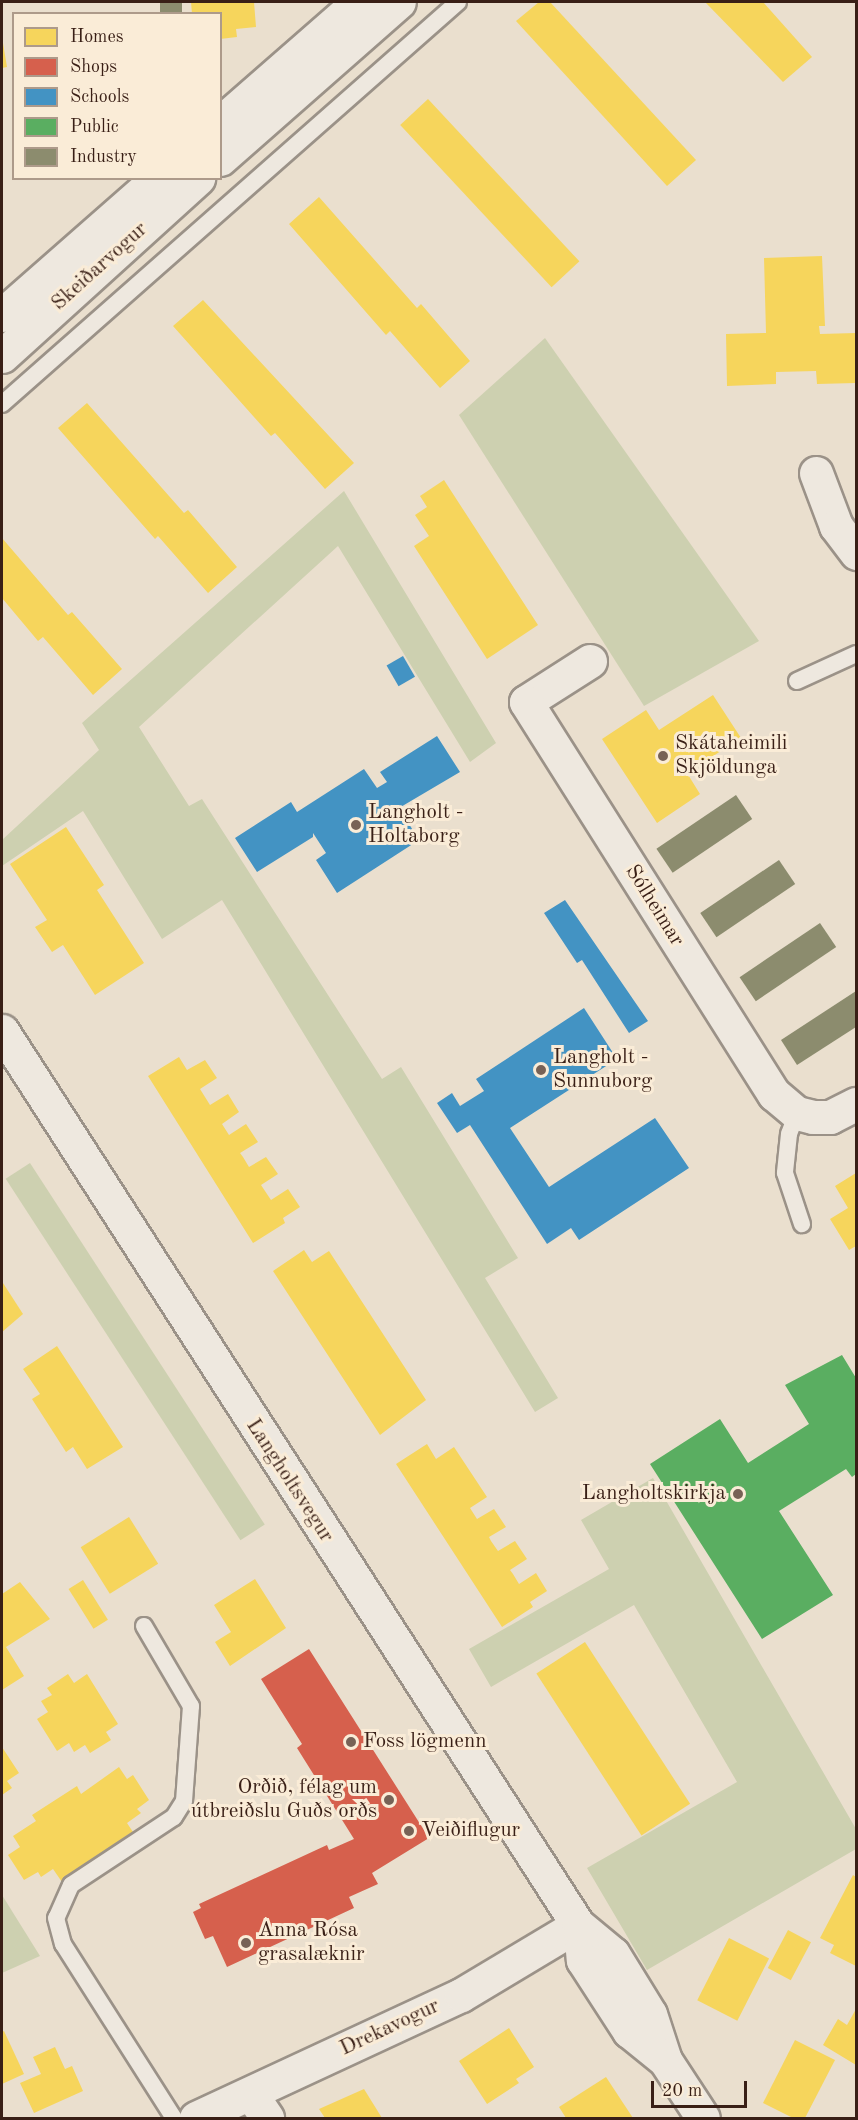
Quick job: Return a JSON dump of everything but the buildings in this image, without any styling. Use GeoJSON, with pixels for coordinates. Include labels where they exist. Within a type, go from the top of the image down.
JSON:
{"type":"FeatureCollection","features":[{"type":"Feature","properties":{"kind":"street"},"geometry":{"type":"LineString","coordinates":[[222,121],[357,2]]}},
{"type":"Feature","properties":{"kind":"street"},"geometry":{"type":"LineString","coordinates":[[222,157],[399,2]]}},
{"type":"Feature","properties":{"kind":"street","name":"Skeiðarvogur"},"geometry":{"type":"LineString","coordinates":[[2,315],[156,180]]}},
{"type":"Feature","properties":{"kind":"street","name":"Skeiðarvogur"},"geometry":{"type":"LineString","coordinates":[[2,356],[196,180]]}},
{"type":"Feature","properties":{"kind":"street"},"geometry":{"type":"LineString","coordinates":[[816,473],[836,526],[856,553]]}},
{"type":"Feature","properties":{"kind":"street","name":"Sólheimar"},"geometry":{"type":"LineString","coordinates":[[590,661],[526,702],[760,1076],[774,1094],[797,1113]]}},
{"type":"Feature","properties":{"kind":"street","name":"Langholtsvegur"},"geometry":{"type":"LineString","coordinates":[[2,1031],[579,1926],[613,1954],[650,2014],[665,2060],[703,2118]]}},
{"type":"Feature","properties":{"kind":"street"},"geometry":{"type":"LineString","coordinates":[[797,1113],[830,1117],[856,1104]]}},
{"type":"Feature","properties":{"kind":"street","name":"Drekavogur"},"geometry":{"type":"LineString","coordinates":[[196,2118],[259,2106],[461,1995],[579,1926]]}},
{"type":"Feature","properties":{"kind":"lane"},"geometry":{"type":"LineString","coordinates":[[2,404],[458,2]]}},
{"type":"Feature","properties":{"kind":"lane"},"geometry":{"type":"LineString","coordinates":[[797,681],[856,654]]}},
{"type":"Feature","properties":{"kind":"lane"},"geometry":{"type":"LineString","coordinates":[[797,1113],[789,1134],[785,1173],[802,1224]]}},
{"type":"Feature","properties":{"kind":"lane"},"geometry":{"type":"LineString","coordinates":[[144,1626],[191,1706],[184,1801],[174,1817],[71,1885],[56,1918],[63,1944],[174,2118]]}},
{"type":"Feature","properties":{"kind":"green space"},"geometry":{"type":"Polygon","coordinates":[[[545,338],[759,641],[644,706],[459,415],[545,338]]]}},
{"type":"Feature","properties":{"kind":"green space"},"geometry":{"type":"Polygon","coordinates":[[[344,491],[496,743],[470,762],[338,546],[139,727],[189,806],[202,799],[382,1079],[401,1067],[518,1258],[485,1278],[558,1398],[535,1412],[222,900],[162,939],[83,811],[2,866],[2,840],[99,750],[82,723],[344,491]]]}},
{"type":"Feature","properties":{"kind":"green space"},"geometry":{"type":"Polygon","coordinates":[[[30,1163],[265,1524],[240,1540],[6,1179],[30,1163]]]}},
{"type":"Feature","properties":{"kind":"green space"},"geometry":{"type":"Polygon","coordinates":[[[653,1478],[856,1829],[856,1849],[647,1970],[587,1868],[737,1782],[634,1605],[491,1687],[469,1649],[609,1569],[581,1520],[653,1478]]]}},
{"type":"Feature","properties":{"kind":"green space"},"geometry":{"type":"Polygon","coordinates":[[[2,1895],[40,1956],[2,1973],[2,1895]]]}},
{"type":"Feature","properties":{"kind":"place","name":"Skátaheimili Skjöldunga"},"geometry":{"type":"Point","coordinates":[663,756]}},
{"type":"Feature","properties":{"kind":"place","name":"Langholt - Holtaborg"},"geometry":{"type":"Point","coordinates":[356,825]}},
{"type":"Feature","properties":{"kind":"place","name":"Langholt - Sunnuborg"},"geometry":{"type":"Point","coordinates":[541,1070]}},
{"type":"Feature","properties":{"kind":"place","name":"Langholtskirkja"},"geometry":{"type":"Point","coordinates":[738,1494]}},
{"type":"Feature","properties":{"kind":"place","name":"Foss lögmenn"},"geometry":{"type":"Point","coordinates":[351,1742]}},
{"type":"Feature","properties":{"kind":"place","name":"Orðið, félag um útbreiðslu Guðs orðs"},"geometry":{"type":"Point","coordinates":[389,1800]}},
{"type":"Feature","properties":{"kind":"place","name":"Veiðiflugur"},"geometry":{"type":"Point","coordinates":[409,1831]}},
{"type":"Feature","properties":{"kind":"place","name":"Anna Rósa grasalæknir"},"geometry":{"type":"Point","coordinates":[246,1943]}}]}
